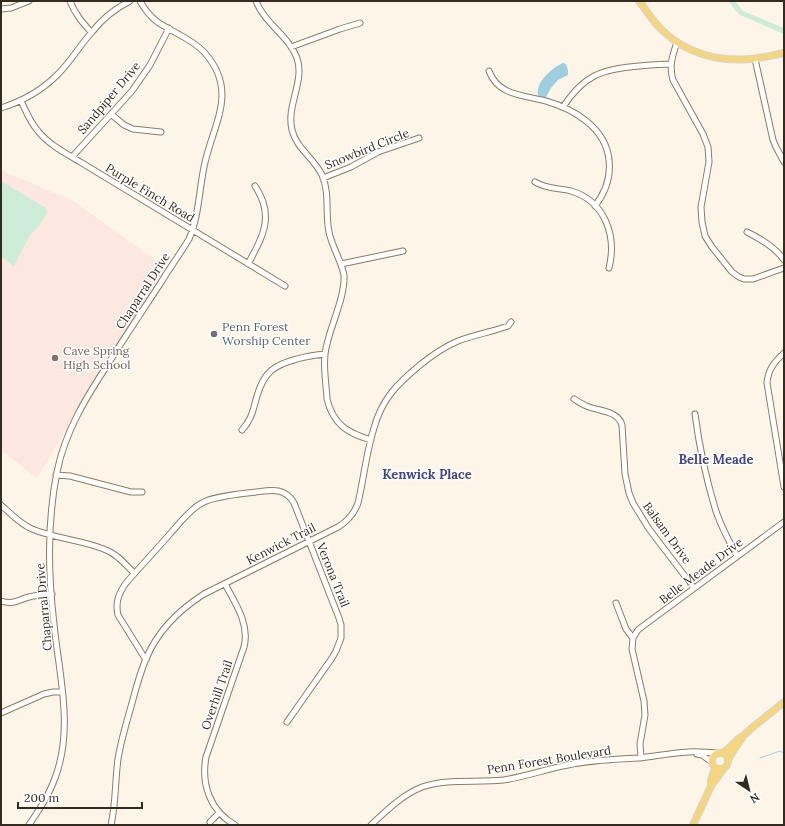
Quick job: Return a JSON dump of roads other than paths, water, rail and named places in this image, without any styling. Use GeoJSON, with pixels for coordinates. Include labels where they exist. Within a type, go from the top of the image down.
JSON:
{"type":"FeatureCollection","features":[{"type":"Feature","properties":{"kind":"main road"},"geometry":{"type":"LineString","coordinates":[[639,1],[660,29],[677,42],[695,52],[725,60],[755,59],[784,53]]}},
{"type":"Feature","properties":{"kind":"main road"},"geometry":{"type":"LineString","coordinates":[[711,786],[714,755],[728,749],[738,739],[782,704]]}},
{"type":"Feature","properties":{"kind":"main road"},"geometry":{"type":"LineString","coordinates":[[693,825],[711,786],[727,764],[744,735]]}},
{"type":"Feature","properties":{"kind":"main road"},"geometry":{"type":"LineString","coordinates":[[720,753],[726,756],[728,760]]}},
{"type":"Feature","properties":{"kind":"main road"},"geometry":{"type":"LineString","coordinates":[[713,765],[720,769],[725,767]]}},
{"type":"Feature","properties":{"kind":"street"},"geometry":{"type":"LineString","coordinates":[[1,9],[11,8],[29,1]]}},
{"type":"Feature","properties":{"kind":"street"},"geometry":{"type":"LineString","coordinates":[[70,1],[77,16],[92,32]]}},
{"type":"Feature","properties":{"kind":"street"},"geometry":{"type":"LineString","coordinates":[[1,108],[21,101],[43,87],[60,72],[92,32],[107,17],[130,1]]}},
{"type":"Feature","properties":{"kind":"street","name":"Chaparral Drive"},"geometry":{"type":"LineString","coordinates":[[29,825],[51,789],[64,746],[65,722],[54,624],[49,535],[56,475],[64,443],[74,420],[103,371],[185,245],[196,219],[206,157],[218,121],[220,110],[222,93],[216,71],[208,57],[190,40],[155,20],[140,1]]}},
{"type":"Feature","properties":{"kind":"street"},"geometry":{"type":"LineString","coordinates":[[256,1],[263,14],[291,47],[297,58],[299,71],[298,85],[291,112],[292,129],[299,146],[313,162],[323,178],[326,192],[329,232],[344,275],[344,288],[326,345],[325,354],[328,399],[331,412],[344,428],[356,435],[371,440]]}},
{"type":"Feature","properties":{"kind":"street"},"geometry":{"type":"LineString","coordinates":[[291,47],[360,23]]}},
{"type":"Feature","properties":{"kind":"street","name":"Sandpiper Drive"},"geometry":{"type":"LineString","coordinates":[[72,157],[141,79],[169,28]]}},
{"type":"Feature","properties":{"kind":"street"},"geometry":{"type":"LineString","coordinates":[[677,42],[671,64],[673,80],[703,134],[708,147],[709,162],[702,198],[701,215],[705,236],[732,272],[739,277],[744,279],[753,279],[784,268]]}},
{"type":"Feature","properties":{"kind":"street"},"geometry":{"type":"LineString","coordinates":[[755,59],[773,140],[784,162]]}},
{"type":"Feature","properties":{"kind":"street"},"geometry":{"type":"LineString","coordinates":[[563,107],[579,87],[600,73],[622,67],[671,64]]}},
{"type":"Feature","properties":{"kind":"street"},"geometry":{"type":"LineString","coordinates":[[489,71],[493,80],[508,91],[563,107],[593,126],[602,137],[607,148],[610,165],[608,180],[602,196],[595,206]]}},
{"type":"Feature","properties":{"kind":"street","name":"Purple Finch Road"},"geometry":{"type":"LineString","coordinates":[[21,101],[40,134],[52,144],[285,286]]}},
{"type":"Feature","properties":{"kind":"street"},"geometry":{"type":"LineString","coordinates":[[111,114],[124,125],[133,129],[161,132]]}},
{"type":"Feature","properties":{"kind":"street","name":"Snowbird Circle"},"geometry":{"type":"LineString","coordinates":[[323,178],[351,167],[383,150],[419,138]]}},
{"type":"Feature","properties":{"kind":"street"},"geometry":{"type":"LineString","coordinates":[[535,182],[548,188],[575,192],[589,200],[595,206],[605,218],[610,230],[612,246],[610,268]]}},
{"type":"Feature","properties":{"kind":"street"},"geometry":{"type":"LineString","coordinates":[[248,264],[261,238],[266,220],[266,210],[262,197],[255,186]]}},
{"type":"Feature","properties":{"kind":"street"},"geometry":{"type":"LineString","coordinates":[[747,232],[773,248],[784,260]]}},
{"type":"Feature","properties":{"kind":"street"},"geometry":{"type":"LineString","coordinates":[[341,264],[403,251]]}},
{"type":"Feature","properties":{"kind":"street","name":"Kenwick Trail"},"geometry":{"type":"LineString","coordinates":[[111,825],[115,806],[120,746],[137,685],[146,660],[161,634],[175,617],[193,601],[204,594],[338,527],[349,519],[358,503],[360,496],[374,428],[382,408],[394,389],[406,376],[428,358],[448,346],[470,337],[508,326],[511,322]]}},
{"type":"Feature","properties":{"kind":"street"},"geometry":{"type":"LineString","coordinates":[[784,353],[775,361],[768,375],[767,384],[784,487]]}},
{"type":"Feature","properties":{"kind":"street"},"geometry":{"type":"LineString","coordinates":[[242,430],[249,421],[256,397],[266,375],[275,367],[285,362],[325,354]]}},
{"type":"Feature","properties":{"kind":"street","name":"Balsam Drive"},"geometry":{"type":"LineString","coordinates":[[574,399],[588,407],[613,414],[619,418],[622,425],[625,474],[633,503],[649,529],[694,588]]}},
{"type":"Feature","properties":{"kind":"street"},"geometry":{"type":"LineString","coordinates":[[695,414],[715,508],[737,556]]}},
{"type":"Feature","properties":{"kind":"street"},"geometry":{"type":"LineString","coordinates":[[56,475],[70,476],[131,492],[142,492]]}},
{"type":"Feature","properties":{"kind":"street","name":"Verona Trail"},"geometry":{"type":"LineString","coordinates":[[146,660],[118,615],[117,601],[126,582],[183,520],[197,506],[205,501],[275,490],[283,492],[289,496],[294,503],[339,618],[341,631],[340,644],[332,658],[287,722]]}},
{"type":"Feature","properties":{"kind":"street"},"geometry":{"type":"LineString","coordinates":[[1,505],[11,515],[32,529],[106,550],[116,556],[134,573]]}},
{"type":"Feature","properties":{"kind":"street","name":"Belle Meade Drive"},"geometry":{"type":"LineString","coordinates":[[633,638],[638,630],[643,626],[784,522]]}},
{"type":"Feature","properties":{"kind":"street","name":"Overhill Trail"},"geometry":{"type":"LineString","coordinates":[[225,584],[243,619],[246,637],[244,647],[206,757],[205,779],[208,795],[215,807],[219,813],[234,825]]}},
{"type":"Feature","properties":{"kind":"street"},"geometry":{"type":"LineString","coordinates":[[1,601],[12,603],[30,597],[52,594]]}},
{"type":"Feature","properties":{"kind":"street"},"geometry":{"type":"LineString","coordinates":[[616,603],[626,629],[633,638],[632,648],[645,708],[640,744],[642,757]]}},
{"type":"Feature","properties":{"kind":"street"},"geometry":{"type":"LineString","coordinates":[[1,713],[44,694],[62,692]]}},
{"type":"Feature","properties":{"kind":"street"},"geometry":{"type":"LineString","coordinates":[[782,704],[784,711]]}},
{"type":"Feature","properties":{"kind":"street","name":"Penn Forest Boulevard"},"geometry":{"type":"LineString","coordinates":[[372,825],[389,808],[403,797],[430,785],[447,782],[502,780],[581,762],[690,752],[702,755],[713,765]]}},
{"type":"Feature","properties":{"kind":"street","name":"Penn Forest Boulevard"},"geometry":{"type":"LineString","coordinates":[[694,753],[720,753]]}},
{"type":"Feature","properties":{"kind":"street"},"geometry":{"type":"LineString","coordinates":[[210,822],[219,813]]}},
{"type":"Feature","properties":{"kind":"water"},"geometry":{"type":"Polygon","coordinates":[[[563,63],[566,64],[568,75],[558,80],[551,88],[545,99],[540,99],[538,89],[540,83],[548,73],[563,63]]]}},
{"type":"Feature","properties":{"kind":"waterway"},"geometry":{"type":"LineString","coordinates":[[760,758],[780,751],[784,753]]}},
{"type":"Feature","properties":{"kind":"place","name":"Penn Forest Worship Center"},"geometry":{"type":"Point","coordinates":[214,334]}},
{"type":"Feature","properties":{"kind":"place","name":"Cave Spring High School"},"geometry":{"type":"Point","coordinates":[55,358]}},
{"type":"Feature","properties":{"kind":"district","name":"Belle Meade"},"geometry":{"type":"Point","coordinates":[716,459]}},
{"type":"Feature","properties":{"kind":"district","name":"Kenwick Place"},"geometry":{"type":"Point","coordinates":[427,474]}}]}
